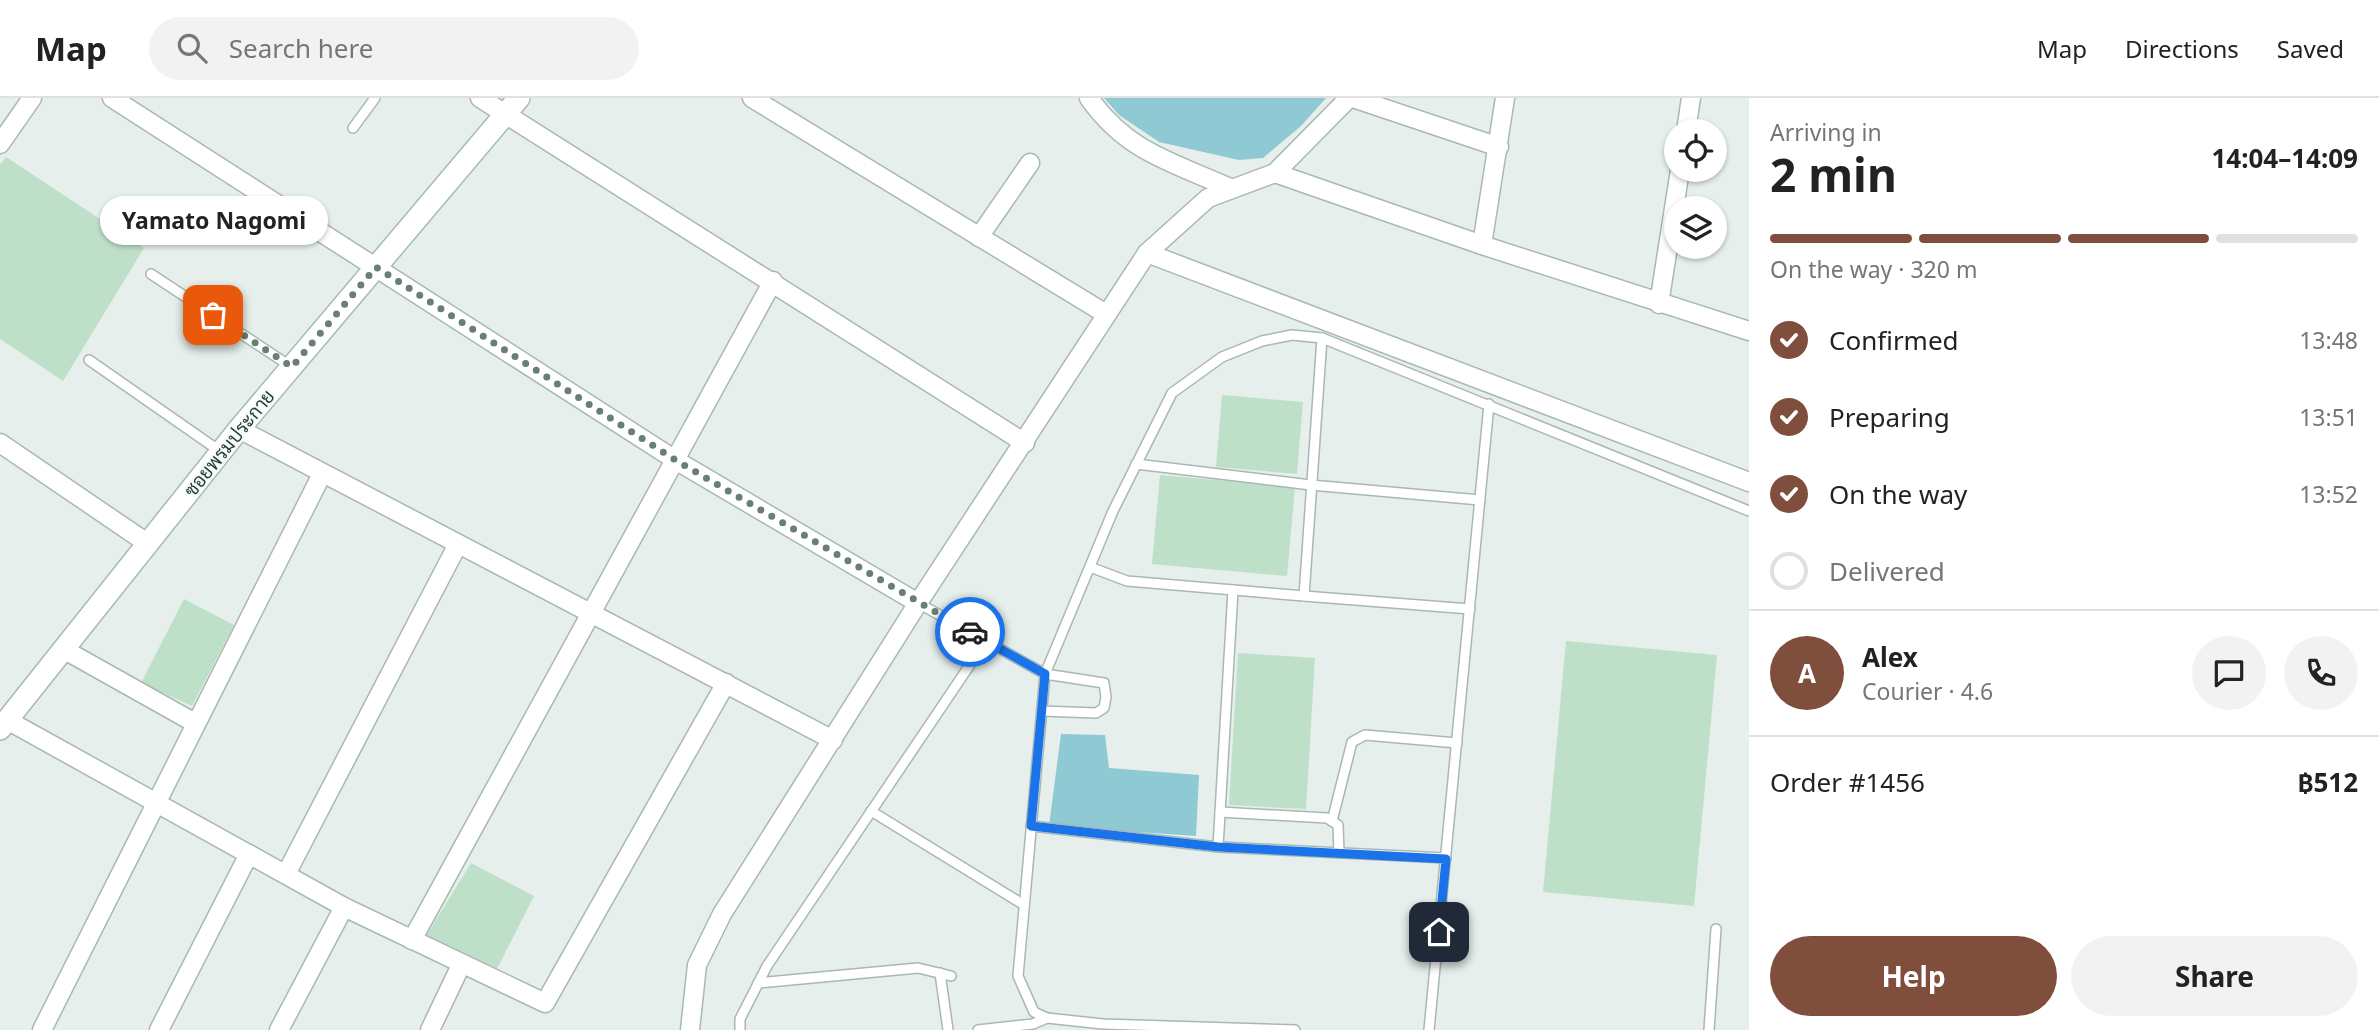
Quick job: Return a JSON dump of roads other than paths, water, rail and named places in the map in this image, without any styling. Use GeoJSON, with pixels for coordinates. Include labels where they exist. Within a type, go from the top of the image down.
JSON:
{"type":"FeatureCollection","features":[{"type":"Feature","properties":{"kind":"street"},"geometry":{"type":"LineString","coordinates":[[0,144],[32,98]]}},
{"type":"Feature","properties":{"kind":"street"},"geometry":{"type":"LineString","coordinates":[[112,98],[677,461],[918,603]]}},
{"type":"Feature","properties":{"kind":"street"},"geometry":{"type":"LineString","coordinates":[[480,98],[512,106],[773,281],[1025,443]]}},
{"type":"Feature","properties":{"kind":"street"},"geometry":{"type":"LineString","coordinates":[[752,98],[1106,314]]}},
{"type":"Feature","properties":{"kind":"street"},"geometry":{"type":"LineString","coordinates":[[1089,98],[1113,129],[1134,145],[1230,188]]}},
{"type":"Feature","properties":{"kind":"street"},"geometry":{"type":"LineString","coordinates":[[1482,245],[1505,98]]}},
{"type":"Feature","properties":{"kind":"street"},"geometry":{"type":"LineString","coordinates":[[1688,119],[1691,98]]}},
{"type":"Feature","properties":{"kind":"street"},"geometry":{"type":"LineString","coordinates":[[690,1030],[697,965],[722,914],[918,603],[1147,253],[1208,198],[1275,173],[1345,101],[1499,147]]}},
{"type":"Feature","properties":{"kind":"street","name":"ซอยพรมประกาย"},"geometry":{"type":"LineString","coordinates":[[3,725],[239,429],[512,106]]}},
{"type":"Feature","properties":{"kind":"street"},"geometry":{"type":"LineString","coordinates":[[979,237],[1030,163]]}},
{"type":"Feature","properties":{"kind":"street"},"geometry":{"type":"LineString","coordinates":[[1275,173],[1482,245],[1749,331]]}},
{"type":"Feature","properties":{"kind":"street"},"geometry":{"type":"LineString","coordinates":[[1659,304],[1678,182]]}},
{"type":"Feature","properties":{"kind":"street"},"geometry":{"type":"LineString","coordinates":[[1147,253],[1749,482]]}},
{"type":"Feature","properties":{"kind":"street"},"geometry":{"type":"LineString","coordinates":[[412,940],[677,461],[773,281]]}},
{"type":"Feature","properties":{"kind":"street"},"geometry":{"type":"LineString","coordinates":[[239,429],[833,740]]}},
{"type":"Feature","properties":{"kind":"street"},"geometry":{"type":"LineString","coordinates":[[0,443],[147,543]]}},
{"type":"Feature","properties":{"kind":"street"},"geometry":{"type":"LineString","coordinates":[[42,1030],[322,474]]}},
{"type":"Feature","properties":{"kind":"street"},"geometry":{"type":"LineString","coordinates":[[286,874],[458,544]]}},
{"type":"Feature","properties":{"kind":"street"},"geometry":{"type":"LineString","coordinates":[[63,649],[195,723]]}},
{"type":"Feature","properties":{"kind":"street"},"geometry":{"type":"LineString","coordinates":[[3,725],[345,906],[461,965],[545,1003],[726,683]]}},
{"type":"Feature","properties":{"kind":"street"},"geometry":{"type":"LineString","coordinates":[[159,1030],[249,853]]}},
{"type":"Feature","properties":{"kind":"street"},"geometry":{"type":"LineString","coordinates":[[279,1030],[345,906]]}},
{"type":"Feature","properties":{"kind":"street"},"geometry":{"type":"LineString","coordinates":[[430,1030],[461,965]]}},
{"type":"Feature","properties":{"kind":"lane"},"geometry":{"type":"LineString","coordinates":[[354,128],[375,98]]}},
{"type":"Feature","properties":{"kind":"lane"},"geometry":{"type":"LineString","coordinates":[[151,274],[292,367]]}},
{"type":"Feature","properties":{"kind":"lane"},"geometry":{"type":"LineString","coordinates":[[1295,1030],[1103,1024],[1047,1018],[1034,1012],[1017,976],[1045,674],[1136,464],[1172,393],[1222,356],[1262,341],[1292,335],[1322,338],[1749,511]]}},
{"type":"Feature","properties":{"kind":"lane"},"geometry":{"type":"LineString","coordinates":[[1304,596],[1322,338]]}},
{"type":"Feature","properties":{"kind":"lane"},"geometry":{"type":"LineString","coordinates":[[89,360],[221,452]]}},
{"type":"Feature","properties":{"kind":"lane"},"geometry":{"type":"LineString","coordinates":[[1429,1030],[1489,404]]}},
{"type":"Feature","properties":{"kind":"lane"},"geometry":{"type":"LineString","coordinates":[[1136,464],[1311,485],[1480,500]]}},
{"type":"Feature","properties":{"kind":"lane"},"geometry":{"type":"LineString","coordinates":[[1090,567],[1127,581],[1470,609]]}},
{"type":"Feature","properties":{"kind":"lane"},"geometry":{"type":"LineString","coordinates":[[1218,847],[1233,590]]}},
{"type":"Feature","properties":{"kind":"lane"},"geometry":{"type":"LineString","coordinates":[[918,603],[1045,674],[1104,683],[1104,708],[1097,713],[1042,712]]}},
{"type":"Feature","properties":{"kind":"lane"},"geometry":{"type":"LineString","coordinates":[[740,1030],[740,1019],[758,983],[986,641]]}},
{"type":"Feature","properties":{"kind":"lane"},"geometry":{"type":"LineString","coordinates":[[1332,821],[1352,742],[1365,736],[1457,743]]}},
{"type":"Feature","properties":{"kind":"lane"},"geometry":{"type":"LineString","coordinates":[[871,811],[1024,905]]}},
{"type":"Feature","properties":{"kind":"lane"},"geometry":{"type":"LineString","coordinates":[[1220,813],[1327,818],[1338,825],[1339,853]]}},
{"type":"Feature","properties":{"kind":"lane"},"geometry":{"type":"LineString","coordinates":[[1031,826],[1218,847],[1446,859]]}},
{"type":"Feature","properties":{"kind":"lane"},"geometry":{"type":"LineString","coordinates":[[1709,1030],[1716,929]]}},
{"type":"Feature","properties":{"kind":"lane"},"geometry":{"type":"LineString","coordinates":[[758,983],[918,968],[951,976]]}},
{"type":"Feature","properties":{"kind":"lane"},"geometry":{"type":"LineString","coordinates":[[940,973],[948,1030]]}},
{"type":"Feature","properties":{"kind":"lane"},"geometry":{"type":"LineString","coordinates":[[978,1030],[1033,1024],[1047,1018]]}},
{"type":"Feature","properties":{"kind":"water"},"geometry":{"type":"Polygon","coordinates":[[[1104,98],[1326,98],[1301,126],[1263,158],[1239,160],[1159,142],[1119,115],[1104,98]]]}},
{"type":"Feature","properties":{"kind":"water"},"geometry":{"type":"Polygon","coordinates":[[[1061,734],[1105,735],[1109,768],[1199,775],[1196,836],[1049,826],[1061,734]]]}},
{"type":"Feature","properties":{"kind":"place","name":"Yamato Nagomi"},"geometry":{"type":"Point","coordinates":[213,315]}}]}
